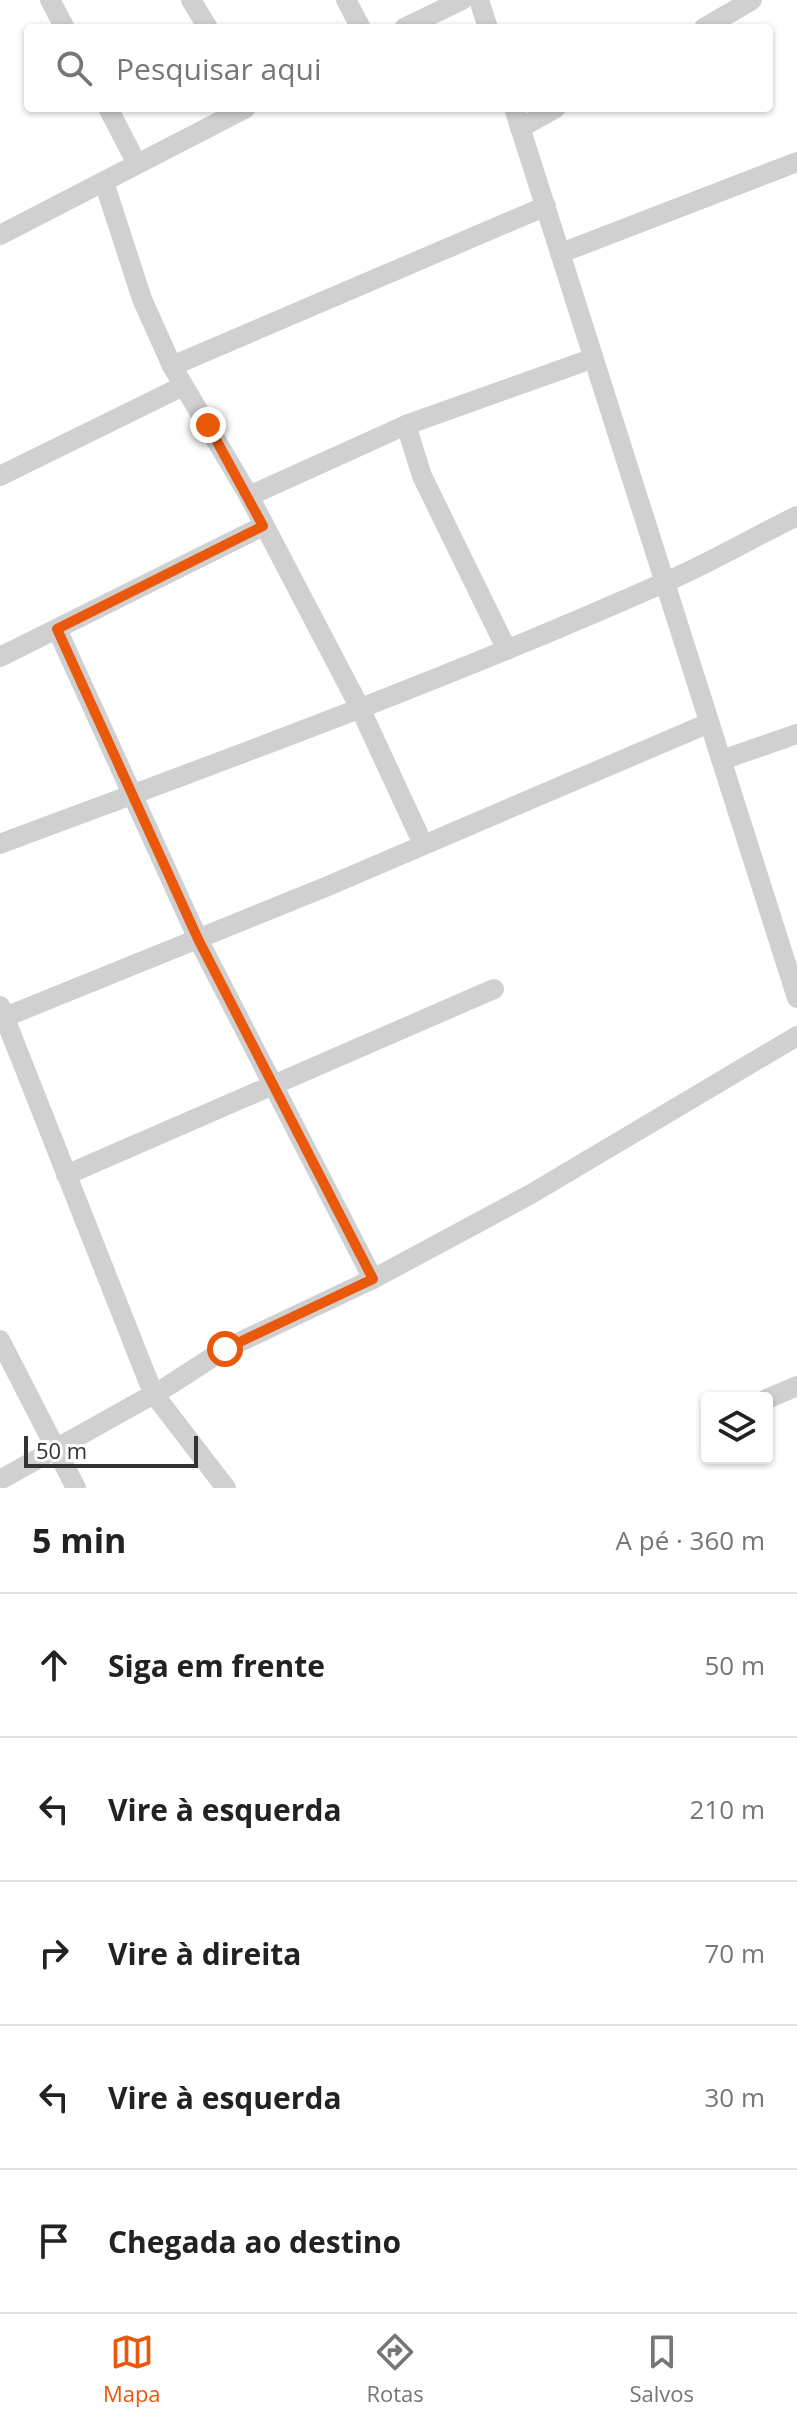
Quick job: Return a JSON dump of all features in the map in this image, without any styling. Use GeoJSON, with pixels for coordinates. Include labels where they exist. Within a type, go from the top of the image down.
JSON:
{"type":"FeatureCollection","features":[{"type":"Feature","properties":{"kind":"street"},"geometry":{"type":"LineString","coordinates":[[50,0],[63,24]]}},
{"type":"Feature","properties":{"kind":"street"},"geometry":{"type":"LineString","coordinates":[[191,0],[206,24]]}},
{"type":"Feature","properties":{"kind":"street"},"geometry":{"type":"LineString","coordinates":[[346,0],[359,24]]}},
{"type":"Feature","properties":{"kind":"street"},"geometry":{"type":"LineString","coordinates":[[412,24],[462,0]]}},
{"type":"Feature","properties":{"kind":"street"},"geometry":{"type":"LineString","coordinates":[[479,0],[487,24]]}},
{"type":"Feature","properties":{"kind":"street"},"geometry":{"type":"LineString","coordinates":[[711,24],[752,0]]}},
{"type":"Feature","properties":{"kind":"street"},"geometry":{"type":"LineString","coordinates":[[110,112],[137,164]]}},
{"type":"Feature","properties":{"kind":"street"},"geometry":{"type":"LineString","coordinates":[[0,235],[238,112]]}},
{"type":"Feature","properties":{"kind":"street"},"geometry":{"type":"LineString","coordinates":[[540,112],[517,118],[561,253],[591,359],[797,998]]}},
{"type":"Feature","properties":{"kind":"street"},"geometry":{"type":"LineString","coordinates":[[561,253],[797,162]]}},
{"type":"Feature","properties":{"kind":"street"},"geometry":{"type":"LineString","coordinates":[[104,182],[142,299],[172,366],[249,496],[360,708],[423,844]]}},
{"type":"Feature","properties":{"kind":"street"},"geometry":{"type":"LineString","coordinates":[[172,366],[546,206]]}},
{"type":"Feature","properties":{"kind":"street"},"geometry":{"type":"LineString","coordinates":[[249,496],[406,425],[591,359]]}},
{"type":"Feature","properties":{"kind":"street"},"geometry":{"type":"LineString","coordinates":[[0,476],[183,386]]}},
{"type":"Feature","properties":{"kind":"street"},"geometry":{"type":"LineString","coordinates":[[406,425],[422,476],[507,650]]}},
{"type":"Feature","properties":{"kind":"street"},"geometry":{"type":"LineString","coordinates":[[0,844],[507,650],[665,583],[797,516]]}},
{"type":"Feature","properties":{"kind":"street"},"geometry":{"type":"LineString","coordinates":[[0,657],[263,526]]}},
{"type":"Feature","properties":{"kind":"street"},"geometry":{"type":"LineString","coordinates":[[57,629],[135,794],[198,939],[373,1279]]}},
{"type":"Feature","properties":{"kind":"street"},"geometry":{"type":"LineString","coordinates":[[226,1488],[153,1393],[66,1175],[8,1046],[3,1012],[198,939],[709,723]]}},
{"type":"Feature","properties":{"kind":"street"},"geometry":{"type":"LineString","coordinates":[[722,760],[797,734]]}},
{"type":"Feature","properties":{"kind":"street"},"geometry":{"type":"LineString","coordinates":[[66,1175],[494,989]]}},
{"type":"Feature","properties":{"kind":"street"},"geometry":{"type":"LineString","coordinates":[[0,1480],[225,1349],[373,1279],[531,1194],[797,1036]]}},
{"type":"Feature","properties":{"kind":"street"},"geometry":{"type":"LineString","coordinates":[[0,1340],[76,1488]]}},
{"type":"Feature","properties":{"kind":"street"},"geometry":{"type":"LineString","coordinates":[[773,1396],[797,1386]]}},
{"type":"Feature","properties":{"kind":"route"},"geometry":{"type":"LineString","coordinates":[[208,425],[263,526],[57,629],[135,794],[198,939],[373,1279],[225,1349]]}}]}
